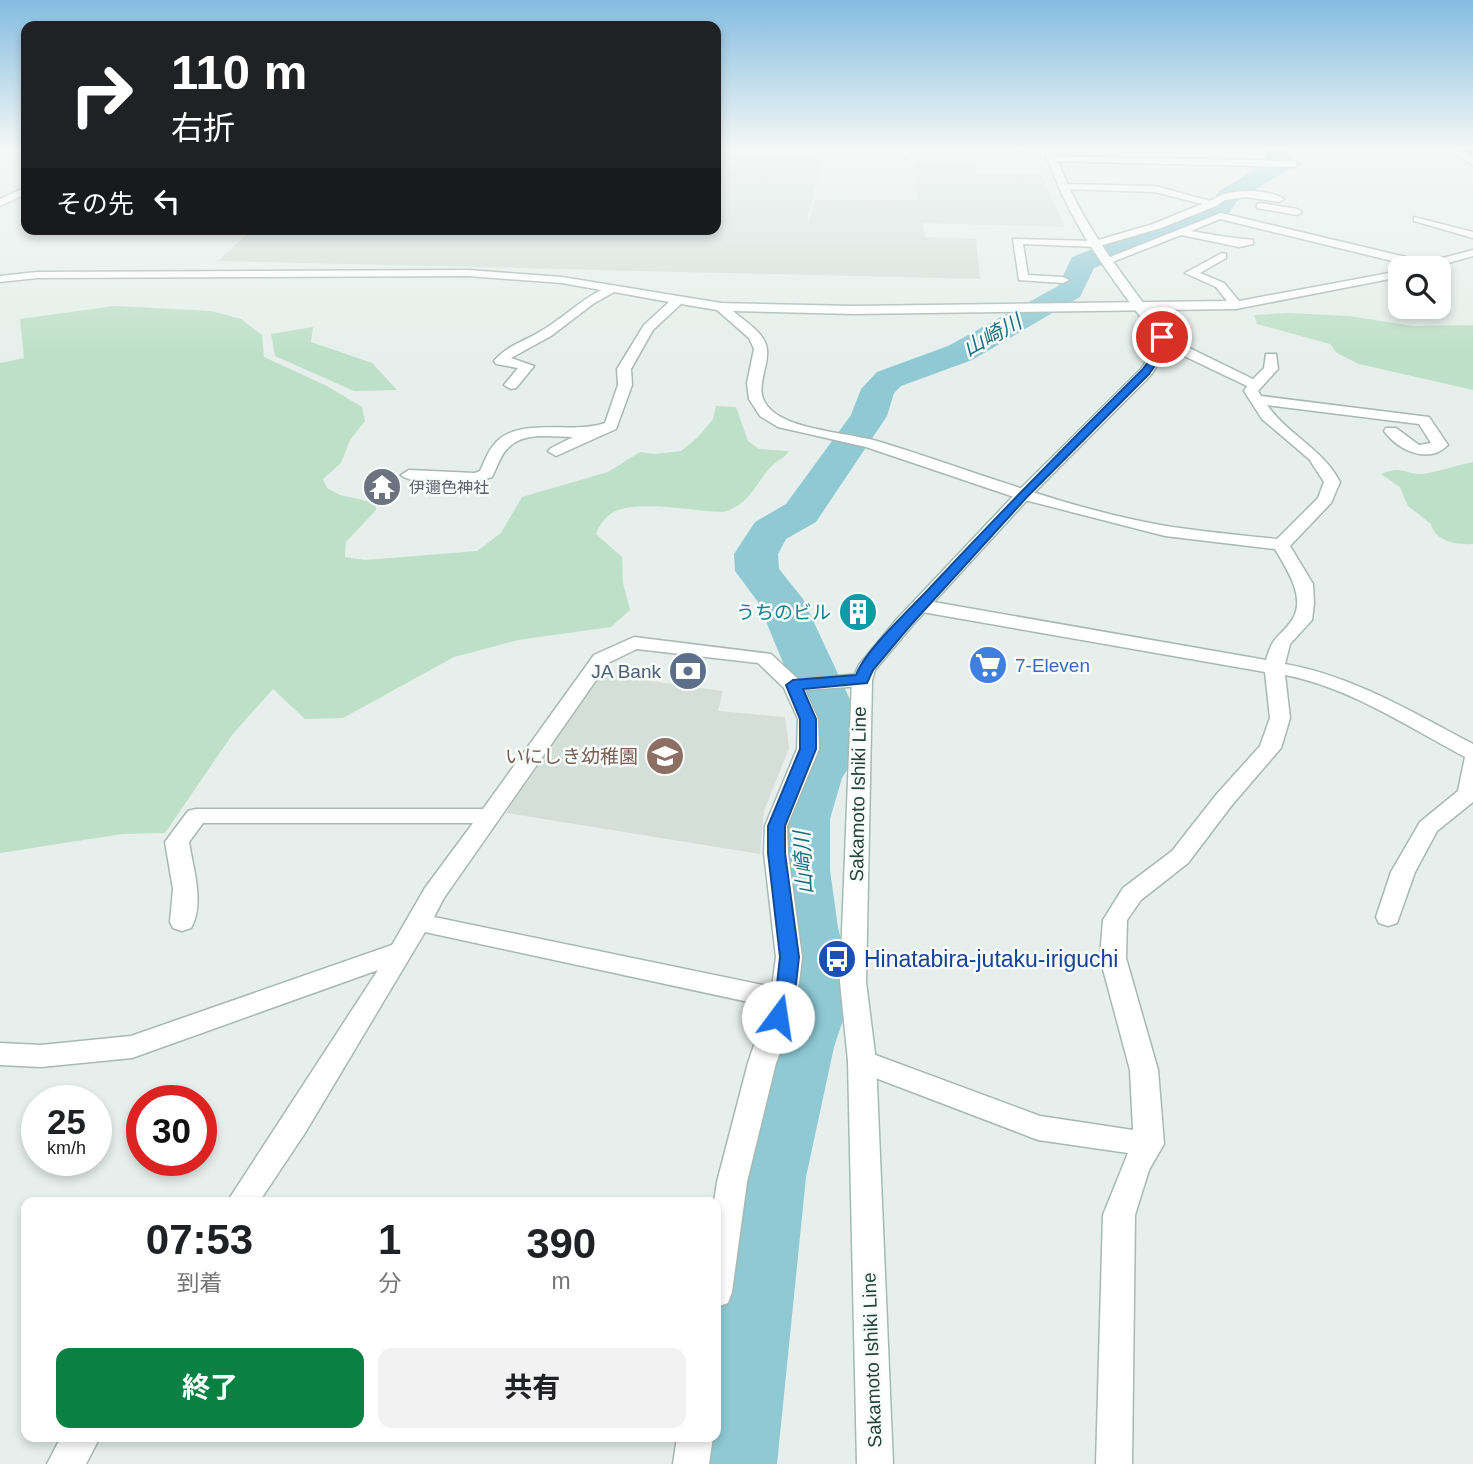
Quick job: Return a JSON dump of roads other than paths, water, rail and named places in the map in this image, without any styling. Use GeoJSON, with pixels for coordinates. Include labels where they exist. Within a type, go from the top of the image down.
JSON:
{"type":"FeatureCollection","features":[{"type":"Feature","properties":{"kind":"street"},"geometry":{"type":"LineString","coordinates":[[1078,217],[1105,260],[1166,342],[1256,393],[1424,420],[1440,445],[1430,451],[1411,448],[1405,446],[1391,431]]}},
{"type":"Feature","properties":{"kind":"street"},"geometry":{"type":"LineString","coordinates":[[1063,280],[1023,278],[1017,241],[1097,245],[1179,217]]}},
{"type":"Feature","properties":{"kind":"street"},"geometry":{"type":"LineString","coordinates":[[1105,260],[1218,217]]}},
{"type":"Feature","properties":{"kind":"street"},"geometry":{"type":"LineString","coordinates":[[1226,217],[1388,258]]}},
{"type":"Feature","properties":{"kind":"street"},"geometry":{"type":"LineString","coordinates":[[1418,219],[1473,235]]}},
{"type":"Feature","properties":{"kind":"street"},"geometry":{"type":"LineString","coordinates":[[1157,226],[1239,244],[1249,242]]}},
{"type":"Feature","properties":{"kind":"street"},"geometry":{"type":"LineString","coordinates":[[1451,258],[1473,253]]}},
{"type":"Feature","properties":{"kind":"street"},"geometry":{"type":"LineString","coordinates":[[1222,256],[1191,273],[1220,285],[1237,305]]}},
{"type":"Feature","properties":{"kind":"street"},"geometry":{"type":"LineString","coordinates":[[0,278],[37,275],[468,273],[562,280],[721,307],[854,310],[1237,305],[1388,276]]}},
{"type":"Feature","properties":{"kind":"street"},"geometry":{"type":"LineString","coordinates":[[511,385],[527,366],[501,361],[506,355],[547,333],[589,302],[614,288]]}},
{"type":"Feature","properties":{"kind":"street"},"geometry":{"type":"LineString","coordinates":[[409,475],[472,480],[486,474],[500,446],[513,437],[531,432],[592,433],[611,426],[625,385],[624,369],[648,328],[678,300]]}},
{"type":"Feature","properties":{"kind":"street"},"geometry":{"type":"LineString","coordinates":[[721,307],[755,336],[761,349],[754,383],[756,399],[765,413],[783,424],[870,444],[1023,495],[1165,531],[1282,545]]}},
{"type":"Feature","properties":{"kind":"street","name":"Sakamoto Ishiki Line"},"geometry":{"type":"LineString","coordinates":[[875,1464],[862,1060],[853,982],[862,680],[866,669],[1023,495],[1146,372],[1166,342]]}},
{"type":"Feature","properties":{"kind":"street"},"geometry":{"type":"LineString","coordinates":[[1256,393],[1271,369],[1271,357]]}},
{"type":"Feature","properties":{"kind":"street"},"geometry":{"type":"LineString","coordinates":[[1256,393],[1275,425],[1317,458],[1332,482],[1325,500],[1282,545]]}},
{"type":"Feature","properties":{"kind":"street"},"geometry":{"type":"LineString","coordinates":[[556,451],[592,433]]}},
{"type":"Feature","properties":{"kind":"street"},"geometry":{"type":"LineString","coordinates":[[1114,1464],[1119,1215],[1135,1167],[1149,1144],[1144,1070],[1113,958],[1115,920],[1132,894],[1180,857],[1224,800],[1270,748],[1280,718],[1274,667],[1281,642],[1303,620],[1305,603],[1304,584],[1282,545]]}},
{"type":"Feature","properties":{"kind":"street"},"geometry":{"type":"LineString","coordinates":[[922,606],[1316,676],[1362,694],[1473,753]]}},
{"type":"Feature","properties":{"kind":"street"},"geometry":{"type":"LineString","coordinates":[[245,1197],[295,1125],[434,894],[600,659],[634,643],[764,658],[793,685],[808,719],[808,749],[776,826],[776,853],[789,957],[782,999],[762,1063],[732,1182],[721,1258]]}},
{"type":"Feature","properties":{"kind":"street"},"geometry":{"type":"LineString","coordinates":[[793,685],[862,680]]}},
{"type":"Feature","properties":{"kind":"street"},"geometry":{"type":"LineString","coordinates":[[1388,917],[1403,872],[1428,827],[1469,794],[1473,761]]}},
{"type":"Feature","properties":{"kind":"street"},"geometry":{"type":"LineString","coordinates":[[182,922],[185,889],[177,842],[196,816],[489,816]]}},
{"type":"Feature","properties":{"kind":"street"},"geometry":{"type":"LineString","coordinates":[[418,922],[782,999]]}},
{"type":"Feature","properties":{"kind":"street"},"geometry":{"type":"LineString","coordinates":[[0,1054],[41,1056],[132,1046],[401,952]]}},
{"type":"Feature","properties":{"kind":"street"},"geometry":{"type":"LineString","coordinates":[[862,1060],[1038,1128],[1149,1144]]}},
{"type":"Feature","properties":{"kind":"street"},"geometry":{"type":"LineString","coordinates":[[65,1464],[79,1442]]}},
{"type":"Feature","properties":{"kind":"street"},"geometry":{"type":"LineString","coordinates":[[691,1464],[694,1442]]}},
{"type":"Feature","properties":{"kind":"waterway","name":"山崎川"},"geometry":{"type":"LineString","coordinates":[[732,1464],[768,1177],[800,1047],[821,987],[807,928],[800,870],[801,819],[815,778],[833,749],[827,706],[780,599],[757,571],[756,554],[770,531],[801,513],[869,416],[878,389],[889,379],[960,353],[1070,291],[1082,263],[1197,217]]}},
{"type":"Feature","properties":{"kind":"place","name":"伊邇色神社"},"geometry":{"type":"Point","coordinates":[382,487]}},
{"type":"Feature","properties":{"kind":"place","name":"うちのビル"},"geometry":{"type":"Point","coordinates":[858,612]}},
{"type":"Feature","properties":{"kind":"place","name":"7-Eleven"},"geometry":{"type":"Point","coordinates":[988,665]}},
{"type":"Feature","properties":{"kind":"place","name":"JA Bank"},"geometry":{"type":"Point","coordinates":[688,671]}},
{"type":"Feature","properties":{"kind":"place","name":"いにしき幼稚園"},"geometry":{"type":"Point","coordinates":[665,756]}},
{"type":"Feature","properties":{"kind":"place","name":"Hinatabira-jutaku-iriguchi"},"geometry":{"type":"Point","coordinates":[837,959]}}]}
